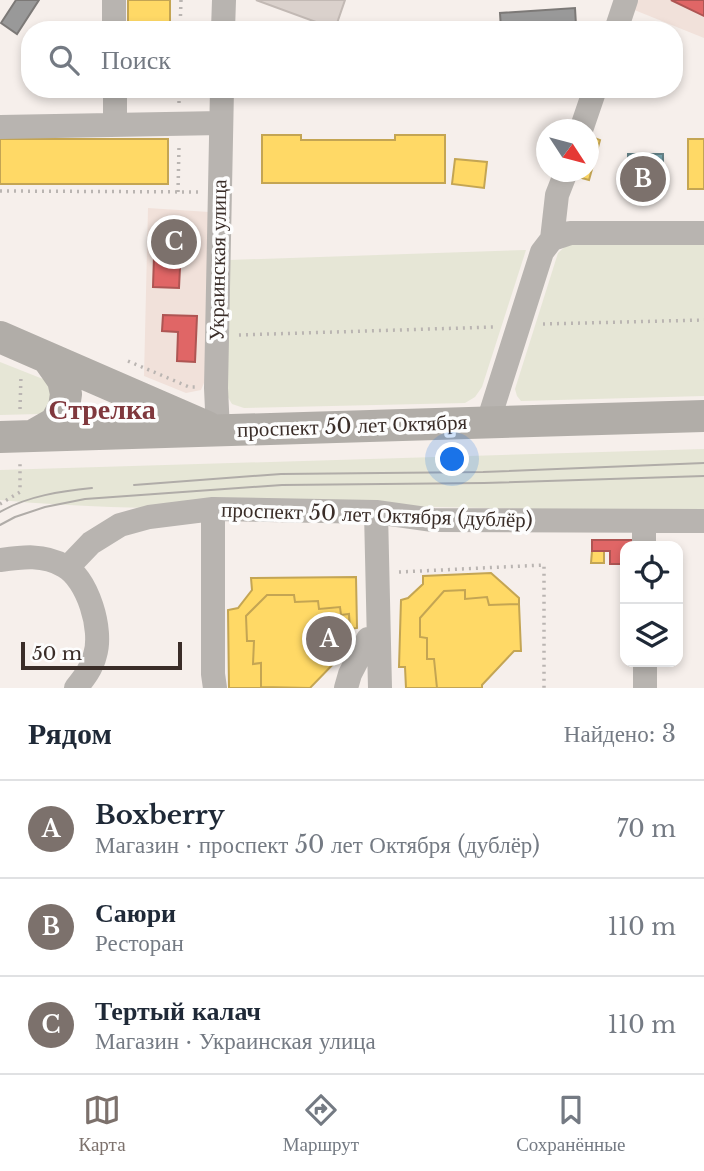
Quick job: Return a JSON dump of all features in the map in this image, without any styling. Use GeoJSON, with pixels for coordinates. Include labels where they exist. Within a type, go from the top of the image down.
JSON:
{"type":"FeatureCollection","features":[{"type":"Feature","properties":{"kind":"main road"},"geometry":{"type":"LineString","coordinates":[[0,337],[218,431]]}},
{"type":"Feature","properties":{"kind":"main road"},"geometry":{"type":"LineString","coordinates":[[34,435],[55,423],[64,407],[64,380],[49,360]]}},
{"type":"Feature","properties":{"kind":"main road","name":"проспект 50 лет Октября"},"geometry":{"type":"LineString","coordinates":[[0,437],[704,416]]}},
{"type":"Feature","properties":{"kind":"street"},"geometry":{"type":"LineString","coordinates":[[114,0],[114,21]]}},
{"type":"Feature","properties":{"kind":"street"},"geometry":{"type":"LineString","coordinates":[[223,21],[224,0]]}},
{"type":"Feature","properties":{"kind":"street"},"geometry":{"type":"LineString","coordinates":[[619,21],[626,0]]}},
{"type":"Feature","properties":{"kind":"street"},"geometry":{"type":"LineString","coordinates":[[115,98],[115,125]]}},
{"type":"Feature","properties":{"kind":"street","name":"Украинская улица"},"geometry":{"type":"LineString","coordinates":[[218,431],[216,388],[222,98]]}},
{"type":"Feature","properties":{"kind":"street"},"geometry":{"type":"LineString","coordinates":[[585,119],[592,98]]}},
{"type":"Feature","properties":{"kind":"street"},"geometry":{"type":"LineString","coordinates":[[0,127],[221,124]]}},
{"type":"Feature","properties":{"kind":"street"},"geometry":{"type":"LineString","coordinates":[[488,422],[542,252],[552,239],[557,195],[562,182]]}},
{"type":"Feature","properties":{"kind":"street"},"geometry":{"type":"LineString","coordinates":[[552,239],[570,233],[704,233]]}},
{"type":"Feature","properties":{"kind":"street"},"geometry":{"type":"LineString","coordinates":[[213,509],[215,688]]}},
{"type":"Feature","properties":{"kind":"street","name":"проспект 50 лет Октября (дублёр)"},"geometry":{"type":"LineString","coordinates":[[68,567],[91,543],[120,525],[149,517],[213,509],[376,512],[433,520],[704,521]]}},
{"type":"Feature","properties":{"kind":"street"},"geometry":{"type":"LineString","coordinates":[[376,512],[380,688]]}},
{"type":"Feature","properties":{"kind":"street"},"geometry":{"type":"LineString","coordinates":[[644,521],[644,541]]}},
{"type":"Feature","properties":{"kind":"street"},"geometry":{"type":"LineString","coordinates":[[0,560],[28,556],[52,560],[68,567],[84,589],[94,613],[96,654],[88,673],[76,688]]}},
{"type":"Feature","properties":{"kind":"street"},"geometry":{"type":"LineString","coordinates":[[346,688],[368,639],[378,637]]}},
{"type":"Feature","properties":{"kind":"street"},"geometry":{"type":"LineString","coordinates":[[645,667],[645,688]]}},
{"type":"Feature","properties":{"kind":"path"},"geometry":{"type":"LineString","coordinates":[[180,21],[181,0]]}},
{"type":"Feature","properties":{"kind":"path"},"geometry":{"type":"LineString","coordinates":[[0,191],[219,192]]}},
{"type":"Feature","properties":{"kind":"path"},"geometry":{"type":"LineString","coordinates":[[235,335],[704,320]]}},
{"type":"Feature","properties":{"kind":"path"},"geometry":{"type":"LineString","coordinates":[[117,357],[189,387],[216,388]]}},
{"type":"Feature","properties":{"kind":"path"},"geometry":{"type":"LineString","coordinates":[[376,573],[544,565],[544,688]]}},
{"type":"Feature","properties":{"kind":"shaded area"},"geometry":{"type":"Polygon","coordinates":[[[618,0],[704,0],[704,38],[683,30],[683,21],[662,21],[617,3],[618,0]]]}},
{"type":"Feature","properties":{"kind":"shaded area"},"geometry":{"type":"Polygon","coordinates":[[[148,208],[209,212],[206,378],[201,390],[186,393],[144,376],[148,208]]]}},
{"type":"Feature","properties":{"kind":"green space"},"geometry":{"type":"Polygon","coordinates":[[[569,243],[704,244],[704,396],[521,401],[515,389],[558,253],[569,243]]]}},
{"type":"Feature","properties":{"kind":"green space"},"geometry":{"type":"Polygon","coordinates":[[[526,250],[482,387],[475,397],[465,403],[244,408],[232,404],[226,394],[229,260],[526,250]]]}},
{"type":"Feature","properties":{"kind":"green space"},"geometry":{"type":"Polygon","coordinates":[[[0,362],[48,381],[53,389],[49,410],[39,414],[0,415],[0,362]]]}},
{"type":"Feature","properties":{"kind":"green space"},"geometry":{"type":"Polygon","coordinates":[[[704,449],[704,512],[413,507],[154,508],[0,500],[0,470],[704,449]]]}},
{"type":"Feature","properties":{"kind":"building: Жильё"},"geometry":{"type":"Polygon","coordinates":[[[128,0],[170,0],[170,21],[128,21],[128,0]]]}},
{"type":"Feature","properties":{"kind":"building: Жильё"},"geometry":{"type":"Polygon","coordinates":[[[262,135],[301,135],[301,140],[395,140],[395,135],[445,135],[445,183],[262,183],[262,135]]]}},
{"type":"Feature","properties":{"kind":"building: Жильё"},"geometry":{"type":"Polygon","coordinates":[[[0,139],[168,139],[168,184],[0,184],[0,139]]]}},
{"type":"Feature","properties":{"kind":"building: Жильё"},"geometry":{"type":"Polygon","coordinates":[[[688,139],[704,139],[704,189],[688,189],[688,139]]]}},
{"type":"Feature","properties":{"kind":"building: Жильё"},"geometry":{"type":"Polygon","coordinates":[[[455,159],[487,162],[484,188],[452,184],[455,159]]]}},
{"type":"Feature","properties":{"kind":"building: Жильё"},"geometry":{"type":"Polygon","coordinates":[[[592,551],[604,551],[604,563],[591,563],[592,551]]]}},
{"type":"Feature","properties":{"kind":"building: Жильё"},"geometry":{"type":"Polygon","coordinates":[[[491,573],[519,598],[519,604],[489,605],[487,597],[465,599],[465,590],[444,591],[420,618],[420,637],[427,638],[427,659],[434,659],[437,688],[406,688],[405,667],[399,667],[401,600],[408,598],[423,584],[423,576],[491,573]]]}},
{"type":"Feature","properties":{"kind":"building: Жильё"},"geometry":{"type":"Polygon","coordinates":[[[356,577],[357,628],[350,629],[349,614],[341,615],[340,607],[319,609],[318,601],[295,602],[294,595],[267,595],[246,616],[247,641],[254,641],[253,664],[261,663],[261,687],[267,688],[229,688],[228,610],[238,608],[252,590],[251,578],[356,577]]]}},
{"type":"Feature","properties":{"kind":"building: Жильё"},"geometry":{"type":"Polygon","coordinates":[[[465,590],[465,599],[487,597],[489,605],[519,604],[521,651],[514,651],[482,688],[437,688],[434,659],[427,659],[427,638],[420,637],[420,618],[444,591],[465,590]]]}},
{"type":"Feature","properties":{"kind":"building: Жильё"},"geometry":{"type":"Polygon","coordinates":[[[267,595],[294,595],[295,602],[318,601],[319,609],[340,607],[341,615],[349,614],[350,655],[341,656],[310,688],[261,687],[261,663],[253,664],[254,641],[247,641],[246,616],[267,595]]]}},
{"type":"Feature","properties":{"kind":"building: Торговля"},"geometry":{"type":"Polygon","coordinates":[[[671,0],[704,0],[704,16],[671,0]]]}},
{"type":"Feature","properties":{"kind":"building: Торговля"},"geometry":{"type":"Polygon","coordinates":[[[155,225],[182,226],[179,288],[153,287],[155,225]]]}},
{"type":"Feature","properties":{"kind":"building: Торговля"},"geometry":{"type":"Polygon","coordinates":[[[163,315],[197,316],[195,362],[177,361],[178,332],[162,331],[163,315]]]}},
{"type":"Feature","properties":{"kind":"building: Торговля"},"geometry":{"type":"Polygon","coordinates":[[[592,540],[633,540],[620,541],[620,564],[610,564],[610,551],[592,551],[592,540]]]}},
{"type":"Feature","properties":{"kind":"building: Учреждения"},"geometry":{"type":"Polygon","coordinates":[[[628,154],[663,154],[663,189],[628,190],[628,154]]]}},
{"type":"Feature","properties":{"kind":"building: Промзона"},"geometry":{"type":"Polygon","coordinates":[[[16,0],[39,0],[25,21],[21,21],[17,34],[1,23],[16,0]]]}},
{"type":"Feature","properties":{"kind":"building: Промзона"},"geometry":{"type":"Polygon","coordinates":[[[575,8],[576,21],[500,21],[500,13],[575,8]]]}},
{"type":"Feature","properties":{"kind":"building: Прочее"},"geometry":{"type":"Polygon","coordinates":[[[256,0],[345,0],[338,21],[313,21],[256,0]]]}},
{"type":"Feature","properties":{"kind":"tram line"},"geometry":{"type":"LineString","coordinates":[[134,485],[281,474],[483,472],[704,463]]}},
{"type":"Feature","properties":{"kind":"tram line"},"geometry":{"type":"LineString","coordinates":[[0,525],[45,507],[85,499],[282,485],[484,483],[704,476]]}},
{"type":"Feature","properties":{"kind":"tram line"},"geometry":{"type":"LineString","coordinates":[[0,512],[33,498],[92,488]]}},
{"type":"Feature","properties":{"kind":"place","name":"Саюри"},"geometry":{"type":"Point","coordinates":[643,179]}},
{"type":"Feature","properties":{"kind":"place","name":"Тертый калач"},"geometry":{"type":"Point","coordinates":[174,242]}},
{"type":"Feature","properties":{"kind":"place","name":"Boxberry"},"geometry":{"type":"Point","coordinates":[329,639]}},
{"type":"Feature","properties":{"kind":"district","name":"Стрелка"},"geometry":{"type":"Point","coordinates":[102,409]}}]}
